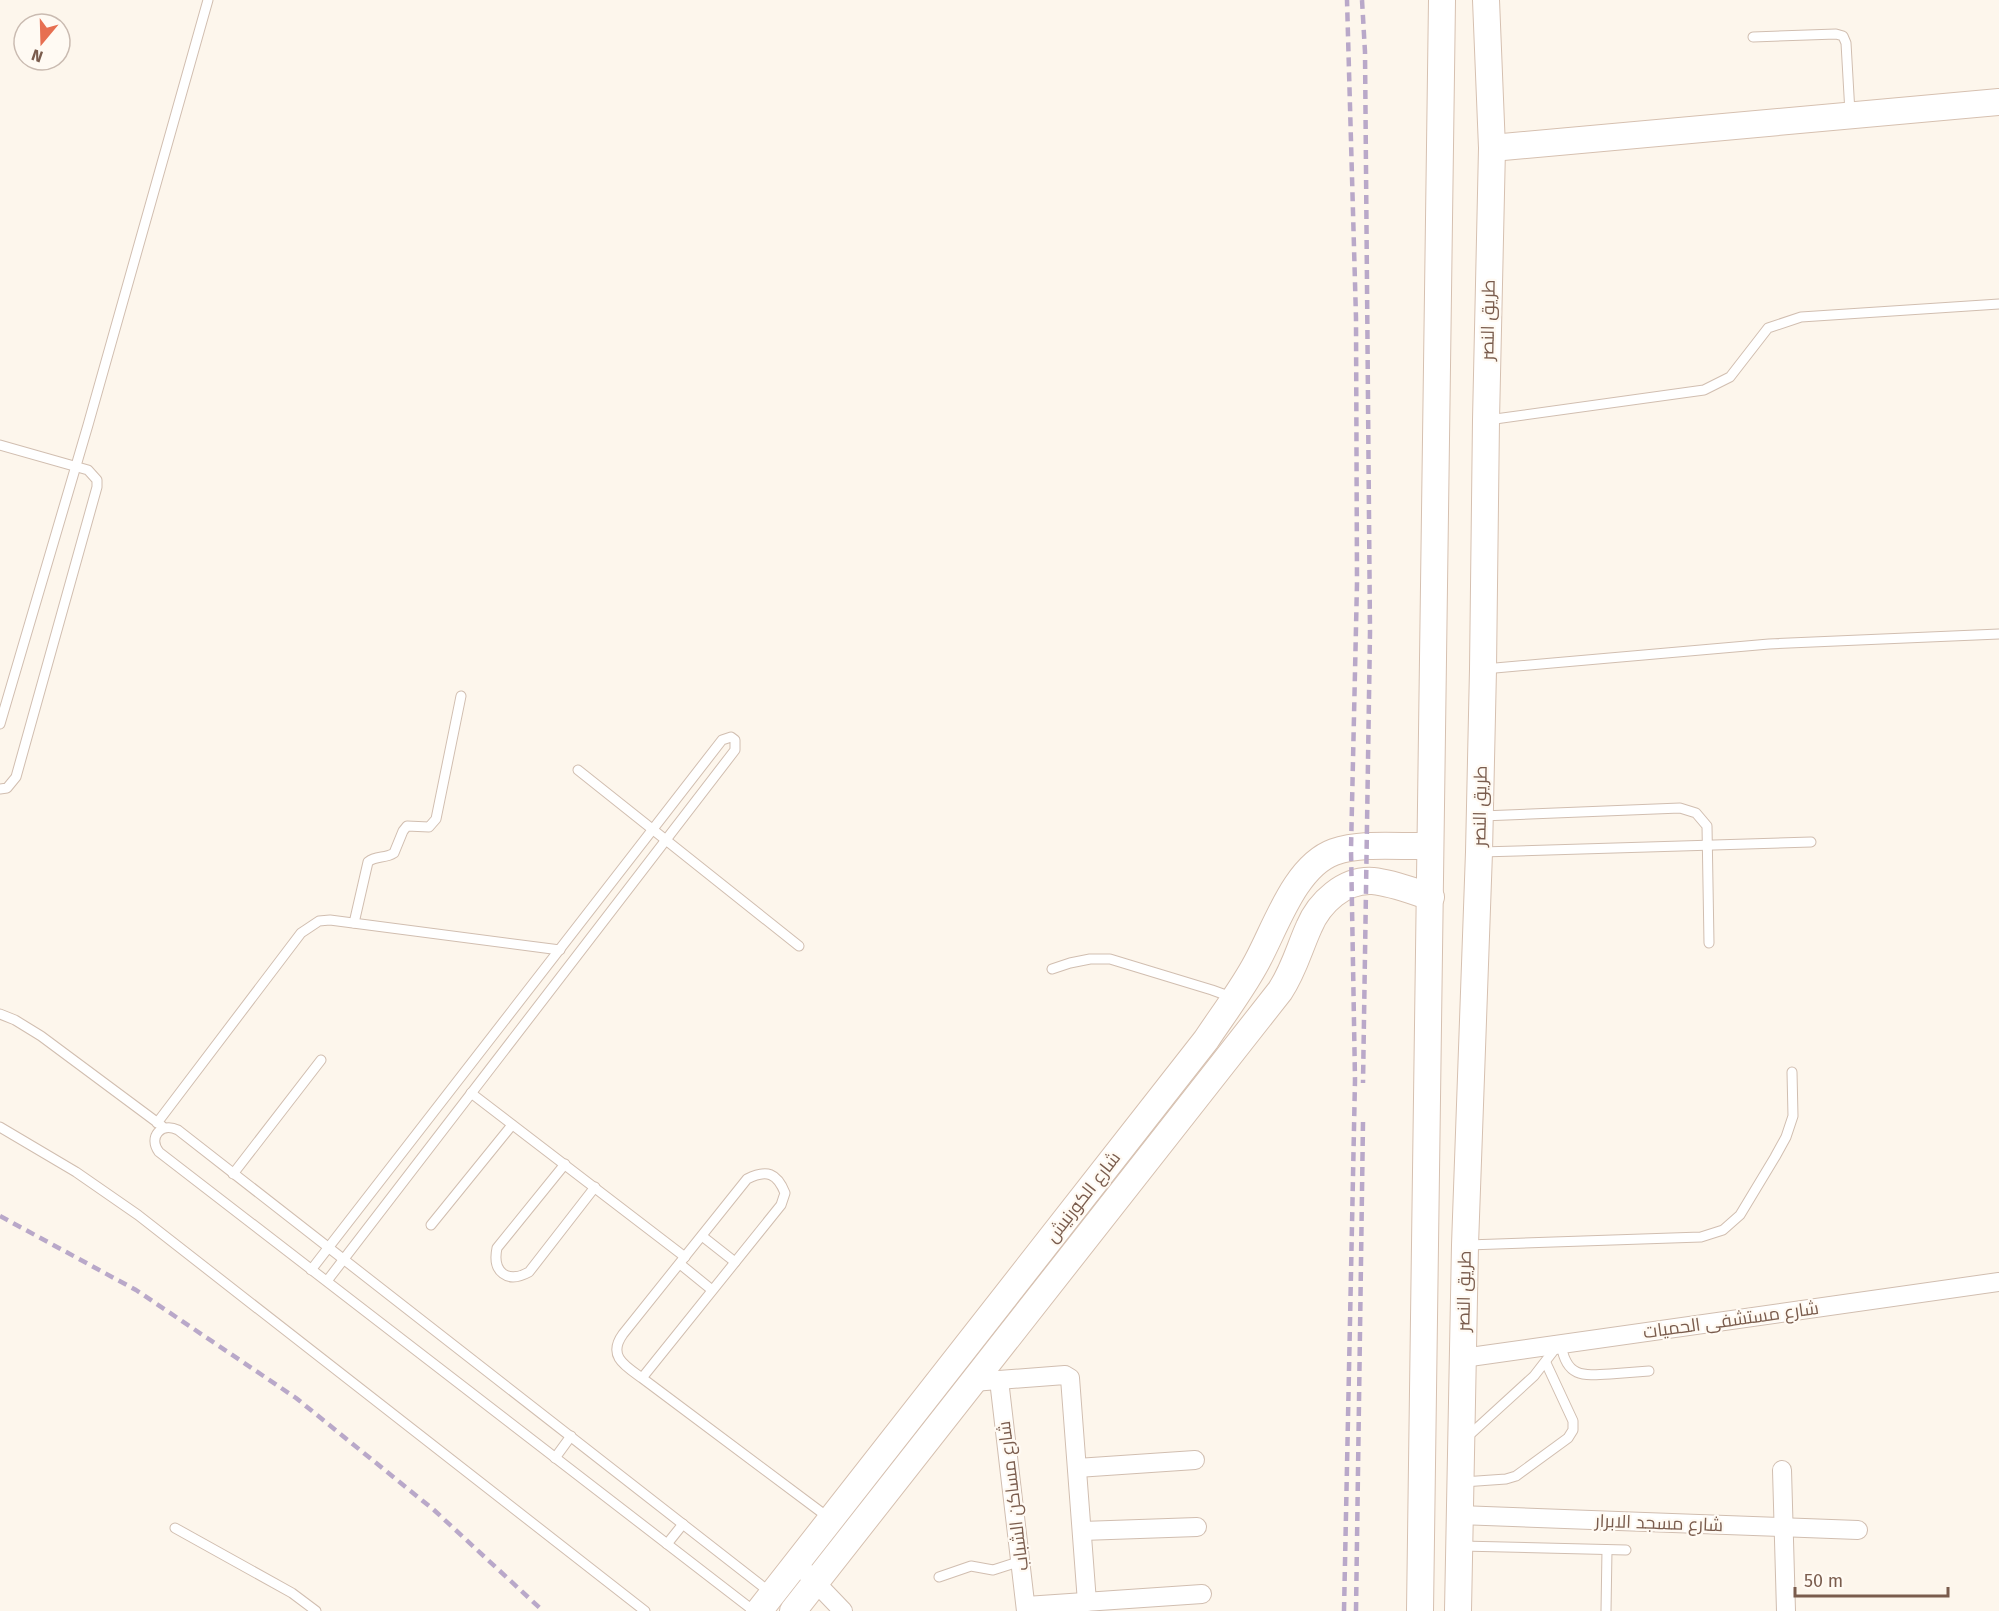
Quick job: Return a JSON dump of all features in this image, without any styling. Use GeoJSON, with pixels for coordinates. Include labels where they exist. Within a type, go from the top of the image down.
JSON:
{"type":"FeatureCollection","features":[{"type":"Feature","properties":{"kind":"main road"},"geometry":{"type":"LineString","coordinates":[[1420,1611],[1442,0]]}},
{"type":"Feature","properties":{"kind":"main road","name":"طريق النصر"},"geometry":{"type":"LineString","coordinates":[[1458,1611],[1465,1245],[1483,669],[1492,148],[1486,0]]}},
{"type":"Feature","properties":{"kind":"main road"},"geometry":{"type":"LineString","coordinates":[[1492,148],[1999,102]]}},
{"type":"Feature","properties":{"kind":"main road","name":"شارع الكورنيش"},"geometry":{"type":"LineString","coordinates":[[766,1603],[1206,1040],[1254,967],[1289,898],[1318,861],[1344,849],[1430,846]]}},
{"type":"Feature","properties":{"kind":"main road","name":"شارع الكورنيش"},"geometry":{"type":"LineString","coordinates":[[793,1611],[1258,1019],[1288,978],[1315,915],[1322,905],[1346,887],[1366,881],[1400,887],[1431,897]]}},
{"type":"Feature","properties":{"kind":"main road"},"geometry":{"type":"LineString","coordinates":[[1234,998],[1258,1019]]}},
{"type":"Feature","properties":{"kind":"street","name":"شارع مستشفى الحميات"},"geometry":{"type":"LineString","coordinates":[[1463,1358],[1999,1282]]}},
{"type":"Feature","properties":{"kind":"street"},"geometry":{"type":"LineString","coordinates":[[973,1382],[1069,1376],[1087,1602]]}},
{"type":"Feature","properties":{"kind":"street","name":"شارع مساكن الشباب"},"geometry":{"type":"LineString","coordinates":[[999,1380],[1026,1608]]}},
{"type":"Feature","properties":{"kind":"street"},"geometry":{"type":"LineString","coordinates":[[1077,1468],[1195,1460]]}},
{"type":"Feature","properties":{"kind":"street"},"geometry":{"type":"LineString","coordinates":[[1782,1470],[1786,1611]]}},
{"type":"Feature","properties":{"kind":"street","name":"شارع مسجد الابرار"},"geometry":{"type":"LineString","coordinates":[[1460,1515],[1858,1530]]}},
{"type":"Feature","properties":{"kind":"street"},"geometry":{"type":"LineString","coordinates":[[1082,1531],[1197,1527]]}},
{"type":"Feature","properties":{"kind":"street"},"geometry":{"type":"LineString","coordinates":[[797,1563],[843,1611]]}},
{"type":"Feature","properties":{"kind":"street"},"geometry":{"type":"LineString","coordinates":[[1026,1608],[1202,1594]]}},
{"type":"Feature","properties":{"kind":"lane"},"geometry":{"type":"LineString","coordinates":[[0,724],[208,0]]}},
{"type":"Feature","properties":{"kind":"lane"},"geometry":{"type":"LineString","coordinates":[[1753,38],[1836,34],[1843,36],[1846,43],[1850,116]]}},
{"type":"Feature","properties":{"kind":"lane"},"geometry":{"type":"LineString","coordinates":[[1486,420],[1704,390],[1730,377],[1768,328],[1801,317],[1999,304]]}},
{"type":"Feature","properties":{"kind":"lane"},"geometry":{"type":"LineString","coordinates":[[0,445],[88,470],[97,480],[97,487],[16,777],[7,788],[0,789]]}},
{"type":"Feature","properties":{"kind":"lane"},"geometry":{"type":"LineString","coordinates":[[1483,669],[1769,644],[1999,633]]}},
{"type":"Feature","properties":{"kind":"lane"},"geometry":{"type":"LineString","coordinates":[[354,923],[368,862],[376,856],[388,856],[394,853],[407,826],[429,827],[436,819],[461,696]]}},
{"type":"Feature","properties":{"kind":"lane"},"geometry":{"type":"LineString","coordinates":[[311,1270],[722,740],[731,737],[735,740],[735,750],[327,1281]]}},
{"type":"Feature","properties":{"kind":"lane"},"geometry":{"type":"LineString","coordinates":[[578,770],[799,946]]}},
{"type":"Feature","properties":{"kind":"lane"},"geometry":{"type":"LineString","coordinates":[[1479,816],[1680,808],[1696,813],[1707,826],[1709,943]]}},
{"type":"Feature","properties":{"kind":"lane"},"geometry":{"type":"LineString","coordinates":[[1479,852],[1811,842]]}},
{"type":"Feature","properties":{"kind":"lane"},"geometry":{"type":"LineString","coordinates":[[560,950],[354,923],[319,921],[302,933],[160,1125],[154,1139],[154,1146],[311,1270],[754,1611]]}},
{"type":"Feature","properties":{"kind":"lane"},"geometry":{"type":"LineString","coordinates":[[1052,969],[1090,959],[1110,959],[1234,998]]}},
{"type":"Feature","properties":{"kind":"lane"},"geometry":{"type":"LineString","coordinates":[[549,963],[562,974]]}},
{"type":"Feature","properties":{"kind":"lane"},"geometry":{"type":"LineString","coordinates":[[0,1014],[15,1020],[41,1036],[160,1125],[178,1130],[683,1524],[766,1603]]}},
{"type":"Feature","properties":{"kind":"lane"},"geometry":{"type":"LineString","coordinates":[[234,1174],[321,1060]]}},
{"type":"Feature","properties":{"kind":"lane"},"geometry":{"type":"LineString","coordinates":[[1465,1245],[1701,1238],[1723,1230],[1740,1215],[1786,1137],[1793,1116],[1792,1072]]}},
{"type":"Feature","properties":{"kind":"lane"},"geometry":{"type":"LineString","coordinates":[[455,1085],[594,1187],[682,1260],[712,1290]]}},
{"type":"Feature","properties":{"kind":"lane"},"geometry":{"type":"LineString","coordinates":[[430,1225],[512,1125]]}},
{"type":"Feature","properties":{"kind":"lane"},"geometry":{"type":"LineString","coordinates":[[0,1127],[76,1172],[138,1215],[645,1611]]}},
{"type":"Feature","properties":{"kind":"lane"},"geometry":{"type":"LineString","coordinates":[[565,1164],[497,1248],[495,1259],[499,1270],[508,1277],[519,1278],[529,1272],[594,1187]]}},
{"type":"Feature","properties":{"kind":"lane"},"geometry":{"type":"LineString","coordinates":[[642,1378],[782,1205],[785,1193],[781,1181],[771,1174],[758,1173],[747,1179],[618,1341],[618,1356],[622,1363],[831,1520]]}},
{"type":"Feature","properties":{"kind":"lane"},"geometry":{"type":"LineString","coordinates":[[702,1236],[735,1262]]}},
{"type":"Feature","properties":{"kind":"lane"},"geometry":{"type":"LineString","coordinates":[[1461,1443],[1546,1363],[1560,1344]]}},
{"type":"Feature","properties":{"kind":"lane"},"geometry":{"type":"LineString","coordinates":[[1560,1344],[1568,1364],[1576,1372],[1586,1376],[1649,1371]]}},
{"type":"Feature","properties":{"kind":"lane"},"geometry":{"type":"LineString","coordinates":[[1460,1482],[1506,1479],[1516,1476],[1568,1438],[1573,1431],[1573,1421],[1546,1363]]}},
{"type":"Feature","properties":{"kind":"lane"},"geometry":{"type":"LineString","coordinates":[[555,1458],[571,1436]]}},
{"type":"Feature","properties":{"kind":"lane"},"geometry":{"type":"LineString","coordinates":[[667,1544],[683,1524]]}},
{"type":"Feature","properties":{"kind":"lane"},"geometry":{"type":"LineString","coordinates":[[175,1528],[292,1593],[316,1611]]}},
{"type":"Feature","properties":{"kind":"lane"},"geometry":{"type":"LineString","coordinates":[[1459,1546],[1626,1550]]}},
{"type":"Feature","properties":{"kind":"lane"},"geometry":{"type":"LineString","coordinates":[[1606,1611],[1607,1550]]}},
{"type":"Feature","properties":{"kind":"lane"},"geometry":{"type":"LineString","coordinates":[[939,1577],[971,1566],[993,1570],[1021,1561]]}},
{"type":"Feature","properties":{"kind":"railway"},"geometry":{"type":"LineString","coordinates":[[1344,1611],[1355,1080],[1351,849],[1357,583],[1356,318],[1347,0]]}},
{"type":"Feature","properties":{"kind":"railway"},"geometry":{"type":"LineString","coordinates":[[1362,0],[1365,52],[1370,632],[1363,1083]]}},
{"type":"Feature","properties":{"kind":"railway"},"geometry":{"type":"LineString","coordinates":[[1356,1611],[1363,1122]]}},
{"type":"Feature","properties":{"kind":"railway"},"geometry":{"type":"LineString","coordinates":[[0,1216],[136,1290],[296,1398],[434,1510],[543,1611]]}}]}
